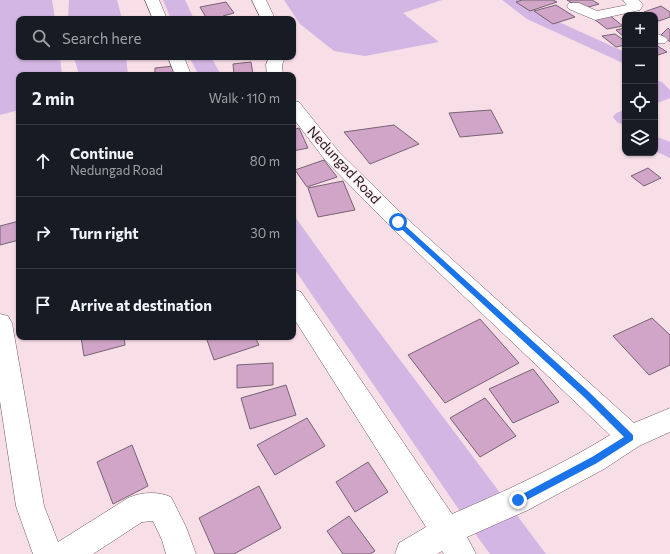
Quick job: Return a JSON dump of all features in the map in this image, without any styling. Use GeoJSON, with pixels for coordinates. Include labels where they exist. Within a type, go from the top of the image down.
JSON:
{"type":"FeatureCollection","features":[{"type":"Feature","properties":{"kind":"street"},"geometry":{"type":"LineString","coordinates":[[152,0],[159,16]]}},
{"type":"Feature","properties":{"kind":"street"},"geometry":{"type":"LineString","coordinates":[[259,0],[267,16]]}},
{"type":"Feature","properties":{"kind":"street"},"geometry":{"type":"LineString","coordinates":[[574,6],[595,16],[635,7],[636,5],[630,0]]}},
{"type":"Feature","properties":{"kind":"street"},"geometry":{"type":"LineString","coordinates":[[612,12],[622,18]]}},
{"type":"Feature","properties":{"kind":"street"},"geometry":{"type":"LineString","coordinates":[[177,60],[182,72]]}},
{"type":"Feature","properties":{"kind":"street"},"geometry":{"type":"LineString","coordinates":[[275,72],[274,65],[276,60]]}},
{"type":"Feature","properties":{"kind":"street","name":"Nedungad Road"},"geometry":{"type":"LineString","coordinates":[[296,110],[332,156],[398,222],[569,378],[630,437]]}},
{"type":"Feature","properties":{"kind":"street"},"geometry":{"type":"LineString","coordinates":[[296,303],[453,543]]}},
{"type":"Feature","properties":{"kind":"street"},"geometry":{"type":"LineString","coordinates":[[0,322],[30,506],[48,554]]}},
{"type":"Feature","properties":{"kind":"street"},"geometry":{"type":"LineString","coordinates":[[410,554],[453,543],[518,500],[594,460],[630,437],[670,420]]}},
{"type":"Feature","properties":{"kind":"street"},"geometry":{"type":"LineString","coordinates":[[66,554],[138,508],[161,507],[176,537],[181,554]]}},
{"type":"Feature","properties":{"kind":"shaded area"},"geometry":{"type":"Polygon","coordinates":[[[0,0],[52,0],[55,16],[16,16],[16,60],[60,60],[62,72],[16,72],[16,111],[0,115],[0,0]]]}},
{"type":"Feature","properties":{"kind":"shaded area"},"geometry":{"type":"Polygon","coordinates":[[[69,0],[117,0],[121,16],[68,16],[69,0]]]}},
{"type":"Feature","properties":{"kind":"shaded area"},"geometry":{"type":"Polygon","coordinates":[[[163,0],[185,0],[193,16],[170,16],[163,0]]]}},
{"type":"Feature","properties":{"kind":"shaded area"},"geometry":{"type":"Polygon","coordinates":[[[284,0],[442,0],[403,13],[439,42],[365,56],[334,51],[300,24],[284,0]]]}},
{"type":"Feature","properties":{"kind":"shaded area"},"geometry":{"type":"Polygon","coordinates":[[[75,60],[126,60],[128,72],[78,72],[75,60]]]}},
{"type":"Feature","properties":{"kind":"shaded area"},"geometry":{"type":"Polygon","coordinates":[[[191,60],[213,60],[219,72],[197,72],[191,60]]]}},
{"type":"Feature","properties":{"kind":"shaded area"},"geometry":{"type":"Polygon","coordinates":[[[296,218],[349,292],[546,554],[490,554],[296,271],[296,218]]]}},
{"type":"Feature","properties":{"kind":"building"},"geometry":{"type":"Polygon","coordinates":[[[522,0],[553,0],[557,2],[530,11],[516,2],[522,0]]]}},
{"type":"Feature","properties":{"kind":"building"},"geometry":{"type":"Polygon","coordinates":[[[567,0],[592,0],[599,4],[582,9],[567,0]]]}},
{"type":"Feature","properties":{"kind":"building"},"geometry":{"type":"Polygon","coordinates":[[[226,2],[234,13],[223,16],[205,16],[200,7],[226,2]]]}},
{"type":"Feature","properties":{"kind":"building"},"geometry":{"type":"Polygon","coordinates":[[[556,5],[575,17],[553,24],[534,11],[556,5]]]}},
{"type":"Feature","properties":{"kind":"building"},"geometry":{"type":"Polygon","coordinates":[[[661,6],[670,12],[670,17],[659,21],[658,12],[644,12],[661,6]]]}},
{"type":"Feature","properties":{"kind":"building"},"geometry":{"type":"Polygon","coordinates":[[[609,15],[622,26],[607,29],[594,19],[609,15]]]}},
{"type":"Feature","properties":{"kind":"building"},"geometry":{"type":"Polygon","coordinates":[[[668,28],[670,30],[670,42],[661,35],[668,28]]]}},
{"type":"Feature","properties":{"kind":"building"},"geometry":{"type":"Polygon","coordinates":[[[622,29],[622,35],[616,30],[622,29]]]}},
{"type":"Feature","properties":{"kind":"building"},"geometry":{"type":"Polygon","coordinates":[[[615,34],[622,39],[622,46],[616,47],[602,36],[615,34]]]}},
{"type":"Feature","properties":{"kind":"building"},"geometry":{"type":"Polygon","coordinates":[[[658,46],[667,52],[658,55],[658,46]]]}},
{"type":"Feature","properties":{"kind":"building"},"geometry":{"type":"Polygon","coordinates":[[[251,62],[253,72],[234,72],[233,64],[251,62]]]}},
{"type":"Feature","properties":{"kind":"building"},"geometry":{"type":"Polygon","coordinates":[[[174,66],[175,72],[155,72],[155,68],[174,66]]]}},
{"type":"Feature","properties":{"kind":"building"},"geometry":{"type":"Polygon","coordinates":[[[491,110],[503,133],[460,137],[449,113],[491,110]]]}},
{"type":"Feature","properties":{"kind":"building"},"geometry":{"type":"Polygon","coordinates":[[[394,125],[419,144],[370,164],[344,132],[394,125]]]}},
{"type":"Feature","properties":{"kind":"building"},"geometry":{"type":"Polygon","coordinates":[[[299,128],[308,148],[296,150],[296,129],[299,128]]]}},
{"type":"Feature","properties":{"kind":"building"},"geometry":{"type":"Polygon","coordinates":[[[324,160],[337,177],[307,187],[296,170],[324,160]]]}},
{"type":"Feature","properties":{"kind":"building"},"geometry":{"type":"Polygon","coordinates":[[[648,168],[661,178],[644,186],[631,176],[648,168]]]}},
{"type":"Feature","properties":{"kind":"building"},"geometry":{"type":"Polygon","coordinates":[[[343,181],[355,210],[318,217],[308,188],[343,181]]]}},
{"type":"Feature","properties":{"kind":"building"},"geometry":{"type":"Polygon","coordinates":[[[16,222],[16,241],[0,245],[0,226],[16,222]]]}},
{"type":"Feature","properties":{"kind":"building"},"geometry":{"type":"Polygon","coordinates":[[[652,318],[670,335],[670,365],[649,375],[613,336],[652,318]]]}},
{"type":"Feature","properties":{"kind":"building"},"geometry":{"type":"Polygon","coordinates":[[[480,319],[519,363],[445,403],[408,355],[480,319]]]}},
{"type":"Feature","properties":{"kind":"building"},"geometry":{"type":"Polygon","coordinates":[[[81,340],[124,340],[125,345],[84,356],[81,340]]]}},
{"type":"Feature","properties":{"kind":"building"},"geometry":{"type":"Polygon","coordinates":[[[207,340],[256,340],[259,345],[214,360],[207,340]]]}},
{"type":"Feature","properties":{"kind":"building"},"geometry":{"type":"Polygon","coordinates":[[[273,363],[273,385],[237,388],[237,365],[273,363]]]}},
{"type":"Feature","properties":{"kind":"building"},"geometry":{"type":"Polygon","coordinates":[[[533,369],[559,402],[513,423],[489,389],[533,369]]]}},
{"type":"Feature","properties":{"kind":"building"},"geometry":{"type":"Polygon","coordinates":[[[286,385],[296,415],[250,429],[241,398],[286,385]]]}},
{"type":"Feature","properties":{"kind":"building"},"geometry":{"type":"Polygon","coordinates":[[[485,398],[516,436],[480,457],[450,418],[485,398]]]}},
{"type":"Feature","properties":{"kind":"building"},"geometry":{"type":"Polygon","coordinates":[[[307,418],[325,446],[275,475],[257,445],[307,418]]]}},
{"type":"Feature","properties":{"kind":"building"},"geometry":{"type":"Polygon","coordinates":[[[132,445],[148,486],[113,504],[97,462],[132,445]]]}},
{"type":"Feature","properties":{"kind":"building"},"geometry":{"type":"Polygon","coordinates":[[[368,462],[388,492],[355,512],[336,482],[368,462]]]}},
{"type":"Feature","properties":{"kind":"building"},"geometry":{"type":"Polygon","coordinates":[[[259,486],[281,528],[234,554],[215,554],[199,518],[259,486]]]}},
{"type":"Feature","properties":{"kind":"building"},"geometry":{"type":"Polygon","coordinates":[[[349,516],[375,551],[370,554],[343,554],[327,531],[349,516]]]}},
{"type":"Feature","properties":{"kind":"waterway"},"geometry":{"type":"LineString","coordinates":[[510,0],[533,16],[622,58]]}},
{"type":"Feature","properties":{"kind":"waterway"},"geometry":{"type":"LineString","coordinates":[[658,89],[663,94],[658,96]]}},
{"type":"Feature","properties":{"kind":"waterway"},"geometry":{"type":"LineString","coordinates":[[658,144],[670,151]]}},
{"type":"Feature","properties":{"kind":"route"},"geometry":{"type":"LineString","coordinates":[[398,222],[586,394],[630,437],[594,460],[518,500]]}}]}
